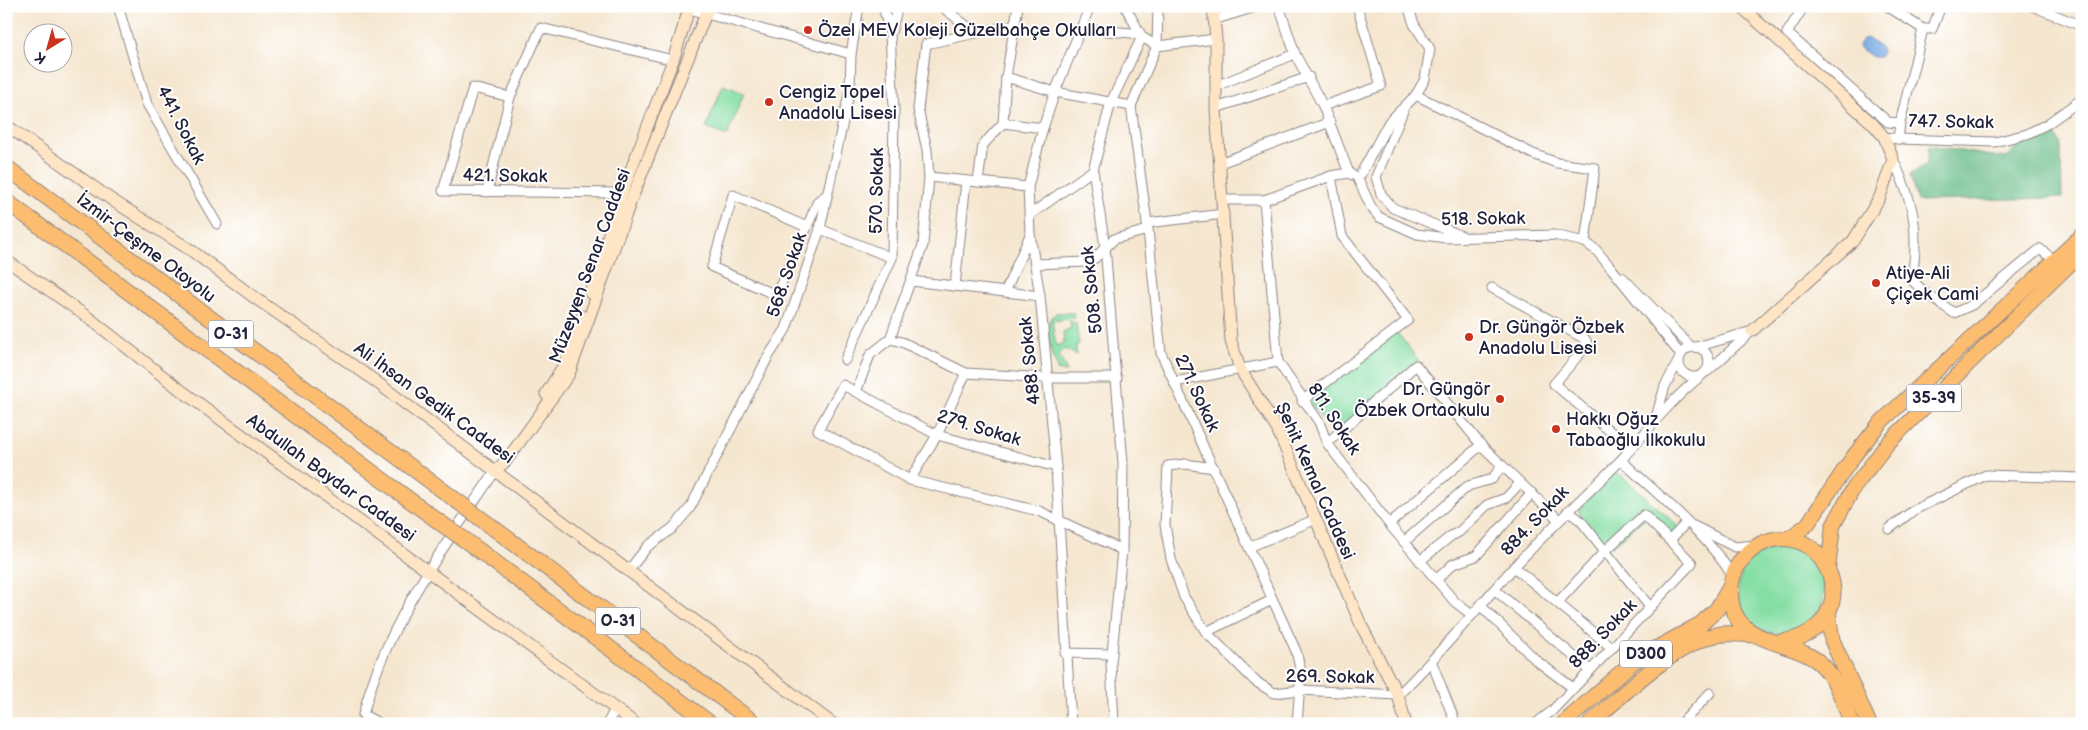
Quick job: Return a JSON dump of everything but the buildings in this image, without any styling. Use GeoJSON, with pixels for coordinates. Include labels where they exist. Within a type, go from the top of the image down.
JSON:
{"type":"FeatureCollection","features":[{"type":"Feature","properties":{"kind":"highway","name":"İzmir-Çeşme Otoyolu"},"geometry":{"type":"LineString","coordinates":[[6,167],[457,500],[756,724]]}},
{"type":"Feature","properties":{"kind":"highway","name":"O-31"},"geometry":{"type":"LineString","coordinates":[[6,201],[711,724]]}},
{"type":"Feature","properties":{"kind":"highway"},"geometry":{"type":"LineString","coordinates":[[1757,545],[1772,540],[1788,539],[1805,544],[1819,555],[1828,569],[1833,591],[1828,614],[1832,640],[1869,724]]}},
{"type":"Feature","properties":{"kind":"highway","name":"D300"},"geometry":{"type":"LineString","coordinates":[[1563,724],[1634,661],[1701,624],[1716,609],[1737,564],[1757,545]]}},
{"type":"Feature","properties":{"kind":"highway"},"geometry":{"type":"LineString","coordinates":[[1730,582],[1733,609],[1742,624],[1754,635]]}},
{"type":"Feature","properties":{"kind":"highway"},"geometry":{"type":"LineString","coordinates":[[1779,642],[1794,641],[1808,635],[1819,626],[1828,614]]}},
{"type":"Feature","properties":{"kind":"highway","name":"D300"},"geometry":{"type":"LineString","coordinates":[[1590,724],[1636,682],[1708,637],[1727,634],[1754,635],[1779,642]]}},
{"type":"Feature","properties":{"kind":"highway"},"geometry":{"type":"LineString","coordinates":[[1779,642],[1812,657],[1823,666],[1840,694],[1852,724]]}},
{"type":"Feature","properties":{"kind":"main road","name":"Şehit Kemal Caddesi"},"geometry":{"type":"LineString","coordinates":[[1213,6],[1216,39],[1216,108],[1224,200],[1231,341],[1240,369],[1277,429],[1314,520],[1362,628],[1398,695],[1406,724]]}},
{"type":"Feature","properties":{"kind":"main road","name":"747. Sokak"},"geometry":{"type":"LineString","coordinates":[[1740,6],[1873,124],[1884,138]]}},
{"type":"Feature","properties":{"kind":"main road","name":"Müzeyyen Senar Caddesi"},"geometry":{"type":"LineString","coordinates":[[496,470],[501,455],[564,365],[622,193],[673,60],[689,7]]}},
{"type":"Feature","properties":{"kind":"main road","name":"Müzeyyen Senar Caddesi"},"geometry":{"type":"LineString","coordinates":[[496,470],[506,461],[569,374],[630,203],[708,10]]}},
{"type":"Feature","properties":{"kind":"main road","name":"Ali İhsan Gedik Caddesi"},"geometry":{"type":"LineString","coordinates":[[6,125],[112,200],[192,251],[255,298],[368,375],[832,724]]}},
{"type":"Feature","properties":{"kind":"main road"},"geometry":{"type":"LineString","coordinates":[[1884,138],[1893,159]]}},
{"type":"Feature","properties":{"kind":"main road","name":"884. Sokak"},"geometry":{"type":"LineString","coordinates":[[1752,331],[1853,241],[1880,197],[1893,159]]}},
{"type":"Feature","properties":{"kind":"main road","name":"35-39"},"geometry":{"type":"LineString","coordinates":[[1788,539],[1807,525],[1853,457],[1880,423],[2082,235]]}},
{"type":"Feature","properties":{"kind":"main road","name":"35-39"},"geometry":{"type":"LineString","coordinates":[[1828,569],[1833,526],[1853,489],[1888,443],[2080,256]]}},
{"type":"Feature","properties":{"kind":"main road","name":"Abdullah Baydar Caddesi"},"geometry":{"type":"LineString","coordinates":[[6,260],[89,318],[178,388],[636,724]]}},
{"type":"Feature","properties":{"kind":"street","name":"441. Sokak"},"geometry":{"type":"LineString","coordinates":[[118,6],[147,104],[217,224]]}},
{"type":"Feature","properties":{"kind":"street","name":"568. Sokak"},"geometry":{"type":"LineString","coordinates":[[629,570],[647,547],[673,528],[690,508],[768,358],[786,329],[820,229],[828,194],[850,89],[851,54],[859,6]]}},
{"type":"Feature","properties":{"kind":"street","name":"570. Sokak"},"geometry":{"type":"LineString","coordinates":[[883,6],[890,34],[894,109],[892,258]]}},
{"type":"Feature","properties":{"kind":"street"},"geometry":{"type":"LineString","coordinates":[[890,34],[898,6]]}},
{"type":"Feature","properties":{"kind":"street"},"geometry":{"type":"LineString","coordinates":[[946,6],[946,10],[976,33]]}},
{"type":"Feature","properties":{"kind":"street"},"geometry":{"type":"LineString","coordinates":[[978,182],[983,145],[1003,123],[1006,77],[1018,6]]}},
{"type":"Feature","properties":{"kind":"street","name":"488. Sokak"},"geometry":{"type":"LineString","coordinates":[[1071,724],[1065,652],[1056,467],[1040,296],[1030,234],[1031,214],[1028,187],[1043,128],[1055,92],[1090,6]]}},
{"type":"Feature","properties":{"kind":"street"},"geometry":{"type":"LineString","coordinates":[[1125,6],[1142,38]]}},
{"type":"Feature","properties":{"kind":"street"},"geometry":{"type":"LineString","coordinates":[[1006,77],[1055,92],[1131,106],[1158,46],[1158,6]]}},
{"type":"Feature","properties":{"kind":"street"},"geometry":{"type":"LineString","coordinates":[[1213,20],[1259,6]]}},
{"type":"Feature","properties":{"kind":"street"},"geometry":{"type":"LineString","coordinates":[[1279,6],[1295,54],[1310,77],[1324,106],[1349,173],[1358,179],[1389,122],[1416,95],[1425,79],[1430,49],[1414,24],[1408,6]]}},
{"type":"Feature","properties":{"kind":"street"},"geometry":{"type":"LineString","coordinates":[[1324,106],[1381,86],[1357,6]]}},
{"type":"Feature","properties":{"kind":"street"},"geometry":{"type":"LineString","coordinates":[[1804,6],[1786,33],[1888,122],[1900,123]]}},
{"type":"Feature","properties":{"kind":"street"},"geometry":{"type":"LineString","coordinates":[[1887,6],[1923,29],[1932,29],[1941,6]]}},
{"type":"Feature","properties":{"kind":"street"},"geometry":{"type":"LineString","coordinates":[[2032,6],[2082,26]]}},
{"type":"Feature","properties":{"kind":"street"},"geometry":{"type":"LineString","coordinates":[[689,7],[708,10],[851,54]]}},
{"type":"Feature","properties":{"kind":"street"},"geometry":{"type":"LineString","coordinates":[[856,392],[870,356],[890,339],[924,245],[929,177],[927,150],[918,109],[926,44],[1016,24]]}},
{"type":"Feature","properties":{"kind":"street"},"geometry":{"type":"LineString","coordinates":[[487,192],[510,97],[541,28],[673,60]]}},
{"type":"Feature","properties":{"kind":"street"},"geometry":{"type":"LineString","coordinates":[[1082,29],[1132,33],[1158,46],[1216,39]]}},
{"type":"Feature","properties":{"kind":"street"},"geometry":{"type":"LineString","coordinates":[[1898,139],[1900,123],[1923,29]]}},
{"type":"Feature","properties":{"kind":"street","name":"508. Sokak"},"geometry":{"type":"LineString","coordinates":[[1114,724],[1112,654],[1122,550],[1123,463],[1105,246],[1093,170],[1111,102],[1142,38]]}},
{"type":"Feature","properties":{"kind":"street"},"geometry":{"type":"LineString","coordinates":[[1216,86],[1295,54]]}},
{"type":"Feature","properties":{"kind":"street"},"geometry":{"type":"LineString","coordinates":[[1216,108],[1310,77]]}},
{"type":"Feature","properties":{"kind":"street","name":"421. Sokak"},"geometry":{"type":"LineString","coordinates":[[510,97],[473,88],[443,191],[622,193]]}},
{"type":"Feature","properties":{"kind":"street"},"geometry":{"type":"LineString","coordinates":[[1416,95],[1533,154],[1557,163],[1595,168],[1586,242],[1596,250],[1612,269],[1680,357],[1683,373],[1692,378],[1704,373],[1710,366],[1708,355],[1694,347],[1628,281],[1612,269]]}},
{"type":"Feature","properties":{"kind":"street","name":"747. Sokak"},"geometry":{"type":"LineString","coordinates":[[1884,138],[1994,142],[2027,134],[2047,124],[2082,99]]}},
{"type":"Feature","properties":{"kind":"street","name":"271. Sokak"},"geometry":{"type":"LineString","coordinates":[[1131,106],[1148,226],[1161,353],[1296,651],[1301,672],[1297,724]]}},
{"type":"Feature","properties":{"kind":"street"},"geometry":{"type":"LineString","coordinates":[[1404,108],[1376,176],[1381,194],[1394,208],[1464,237]]}},
{"type":"Feature","properties":{"kind":"street"},"geometry":{"type":"LineString","coordinates":[[1220,162],[1330,122]]}},
{"type":"Feature","properties":{"kind":"street"},"geometry":{"type":"LineString","coordinates":[[1003,123],[1043,128]]}},
{"type":"Feature","properties":{"kind":"street"},"geometry":{"type":"LineString","coordinates":[[1893,159],[1909,192],[1916,225],[1916,250],[1912,280],[1924,292],[1954,313],[1972,306],[2040,249],[2054,260]]}},
{"type":"Feature","properties":{"kind":"street"},"geometry":{"type":"LineString","coordinates":[[1031,214],[1093,170]]}},
{"type":"Feature","properties":{"kind":"street"},"geometry":{"type":"LineString","coordinates":[[1224,200],[1264,200],[1331,176],[1349,173]]}},
{"type":"Feature","properties":{"kind":"street"},"geometry":{"type":"LineString","coordinates":[[1302,401],[1408,320],[1342,236],[1331,176]]}},
{"type":"Feature","properties":{"kind":"street"},"geometry":{"type":"LineString","coordinates":[[929,177],[1028,187]]}},
{"type":"Feature","properties":{"kind":"street","name":"518. Sokak"},"geometry":{"type":"LineString","coordinates":[[1358,179],[1371,207],[1379,217],[1417,234],[1446,238],[1554,234],[1586,242]]}},
{"type":"Feature","properties":{"kind":"street"},"geometry":{"type":"LineString","coordinates":[[954,286],[966,180]]}},
{"type":"Feature","properties":{"kind":"street"},"geometry":{"type":"LineString","coordinates":[[807,227],[733,195],[712,267],[776,295],[807,227],[818,201],[828,194]]}},
{"type":"Feature","properties":{"kind":"street","name":"811. Sokak"},"geometry":{"type":"LineString","coordinates":[[1264,200],[1278,362],[1302,401],[1319,422],[1327,443],[1389,524],[1455,602],[1472,615]]}},
{"type":"Feature","properties":{"kind":"street"},"geometry":{"type":"LineString","coordinates":[[1035,264],[1087,262],[1095,258],[1114,239],[1148,226],[1224,214]]}},
{"type":"Feature","properties":{"kind":"street"},"geometry":{"type":"LineString","coordinates":[[820,229],[892,258],[845,360]]}},
{"type":"Feature","properties":{"kind":"street"},"geometry":{"type":"LineString","coordinates":[[1005,292],[1030,234]]}},
{"type":"Feature","properties":{"kind":"street"},"geometry":{"type":"LineString","coordinates":[[911,281],[1040,296]]}},
{"type":"Feature","properties":{"kind":"street"},"geometry":{"type":"LineString","coordinates":[[1492,288],[1585,339],[1588,344],[1554,384],[1630,448]]}},
{"type":"Feature","properties":{"kind":"street"},"geometry":{"type":"LineString","coordinates":[[1656,418],[1665,386],[1680,357],[1694,347],[1752,331]]}},
{"type":"Feature","properties":{"kind":"street","name":"884. Sokak"},"geometry":{"type":"LineString","coordinates":[[1398,695],[1432,663],[1514,567],[1558,520],[1620,460],[1656,418],[1752,331]]}},
{"type":"Feature","properties":{"kind":"street"},"geometry":{"type":"LineString","coordinates":[[890,339],[902,342],[966,373],[1048,378],[1117,378]]}},
{"type":"Feature","properties":{"kind":"street"},"geometry":{"type":"LineString","coordinates":[[1175,382],[1278,362]]}},
{"type":"Feature","properties":{"kind":"street"},"geometry":{"type":"LineString","coordinates":[[1327,443],[1416,365],[1481,445],[1520,483],[1532,492],[1558,520]]}},
{"type":"Feature","properties":{"kind":"street"},"geometry":{"type":"LineString","coordinates":[[966,373],[937,435],[910,480],[1039,511],[1122,550]]}},
{"type":"Feature","properties":{"kind":"street","name":"279. Sokak"},"geometry":{"type":"LineString","coordinates":[[910,480],[818,430],[843,385],[937,435],[1056,467]]}},
{"type":"Feature","properties":{"kind":"street"},"geometry":{"type":"LineString","coordinates":[[1389,524],[1481,445]]}},
{"type":"Feature","properties":{"kind":"street"},"geometry":{"type":"LineString","coordinates":[[1620,460],[1687,522],[1721,559],[1730,582]]}},
{"type":"Feature","properties":{"kind":"street","name":"269. Sokak"},"geometry":{"type":"LineString","coordinates":[[1214,468],[1185,464],[1168,466],[1166,525],[1171,559],[1184,597],[1206,632],[1255,681],[1274,693],[1300,690],[1398,695]]}},
{"type":"Feature","properties":{"kind":"street"},"geometry":{"type":"LineString","coordinates":[[1405,541],[1468,486],[1492,479],[1502,466]]}},
{"type":"Feature","properties":{"kind":"street"},"geometry":{"type":"LineString","coordinates":[[381,724],[364,715],[384,655],[406,608],[496,470]]}},
{"type":"Feature","properties":{"kind":"street"},"geometry":{"type":"LineString","coordinates":[[1889,529],[1914,510],[1986,475],[2082,478]]}},
{"type":"Feature","properties":{"kind":"street"},"geometry":{"type":"LineString","coordinates":[[1420,561],[1450,536],[1459,532],[1487,505],[1506,498],[1520,483]]}},
{"type":"Feature","properties":{"kind":"street"},"geometry":{"type":"LineString","coordinates":[[1436,580],[1454,564],[1476,556],[1532,492]]}},
{"type":"Feature","properties":{"kind":"street"},"geometry":{"type":"LineString","coordinates":[[1568,511],[1581,521],[1650,607]]}},
{"type":"Feature","properties":{"kind":"street"},"geometry":{"type":"LineString","coordinates":[[1558,602],[1604,552],[1644,515],[1670,540],[1687,522]]}},
{"type":"Feature","properties":{"kind":"street"},"geometry":{"type":"LineString","coordinates":[[1249,547],[1314,520]]}},
{"type":"Feature","properties":{"kind":"street"},"geometry":{"type":"LineString","coordinates":[[1687,522],[1735,548],[1757,545]]}},
{"type":"Feature","properties":{"kind":"street","name":"888. Sokak"},"geometry":{"type":"LineString","coordinates":[[1534,724],[1552,711],[1692,563],[1670,540]]}},
{"type":"Feature","properties":{"kind":"street"},"geometry":{"type":"LineString","coordinates":[[1514,567],[1612,648]]}},
{"type":"Feature","properties":{"kind":"street"},"geometry":{"type":"LineString","coordinates":[[1495,590],[1590,670]]}},
{"type":"Feature","properties":{"kind":"street"},"geometry":{"type":"LineString","coordinates":[[1206,632],[1272,600]]}},
{"type":"Feature","properties":{"kind":"street"},"geometry":{"type":"LineString","coordinates":[[1481,606],[1537,661],[1573,688]]}},
{"type":"Feature","properties":{"kind":"street"},"geometry":{"type":"LineString","coordinates":[[1065,652],[1112,654]]}},
{"type":"Feature","properties":{"kind":"street"},"geometry":{"type":"LineString","coordinates":[[1432,663],[1456,724]]}},
{"type":"Feature","properties":{"kind":"street"},"geometry":{"type":"LineString","coordinates":[[1681,724],[1710,693]]}},
{"type":"Feature","properties":{"kind":"street"},"geometry":{"type":"LineString","coordinates":[[607,724],[615,709]]}},
{"type":"Feature","properties":{"kind":"green space"},"geometry":{"type":"Polygon","coordinates":[[[723,85],[744,93],[727,136],[706,128],[723,85]]]}},
{"type":"Feature","properties":{"kind":"green space"},"geometry":{"type":"Polygon","coordinates":[[[2052,132],[2061,143],[2062,198],[1917,201],[1910,175],[1927,163],[1929,146],[2006,158],[2027,137],[2052,132]]]}},
{"type":"Feature","properties":{"kind":"green space"},"geometry":{"type":"Polygon","coordinates":[[[1056,313],[1074,313],[1075,318],[1052,321],[1056,346],[1064,343],[1063,332],[1071,328],[1070,321],[1076,324],[1079,344],[1076,345],[1076,355],[1065,349],[1059,355],[1067,372],[1057,370],[1056,363],[1052,357],[1047,323],[1056,313]]]}},
{"type":"Feature","properties":{"kind":"green space"},"geometry":{"type":"Polygon","coordinates":[[[1396,331],[1419,361],[1333,434],[1308,400],[1396,331]]]}},
{"type":"Feature","properties":{"kind":"green space"},"geometry":{"type":"Polygon","coordinates":[[[1611,473],[1621,475],[1681,529],[1672,538],[1649,515],[1604,552],[1581,521],[1579,510],[1611,473]]]}},
{"type":"Feature","properties":{"kind":"green space"},"geometry":{"type":"Polygon","coordinates":[[[1781,548],[1798,551],[1812,560],[1821,574],[1824,591],[1821,608],[1812,622],[1798,631],[1781,634],[1764,631],[1750,622],[1741,608],[1738,591],[1741,574],[1750,560],[1764,551],[1781,548]]]}},
{"type":"Feature","properties":{"kind":"water"},"geometry":{"type":"Polygon","coordinates":[[[1867,38],[1881,48],[1880,57],[1873,57],[1858,47],[1863,39],[1867,38]]]}},
{"type":"Feature","properties":{"kind":"place","name":"Özel MEV Koleji Güzelbahçe Okulları"},"geometry":{"type":"Point","coordinates":[808,30]}},
{"type":"Feature","properties":{"kind":"place","name":"Cengiz Topel Anadolu Lisesi"},"geometry":{"type":"Point","coordinates":[769,102]}},
{"type":"Feature","properties":{"kind":"place","name":"Atiye-Ali Çiçek Cami"},"geometry":{"type":"Point","coordinates":[1876,283]}},
{"type":"Feature","properties":{"kind":"place","name":"Dr. Güngör Özbek Anadolu Lisesi"},"geometry":{"type":"Point","coordinates":[1469,337]}},
{"type":"Feature","properties":{"kind":"place","name":"Dr. Güngör Özbek Ortaokulu"},"geometry":{"type":"Point","coordinates":[1500,399]}},
{"type":"Feature","properties":{"kind":"place","name":"Hakkı Oğuz Tabaoğlu İlkokulu"},"geometry":{"type":"Point","coordinates":[1556,429]}}]}
